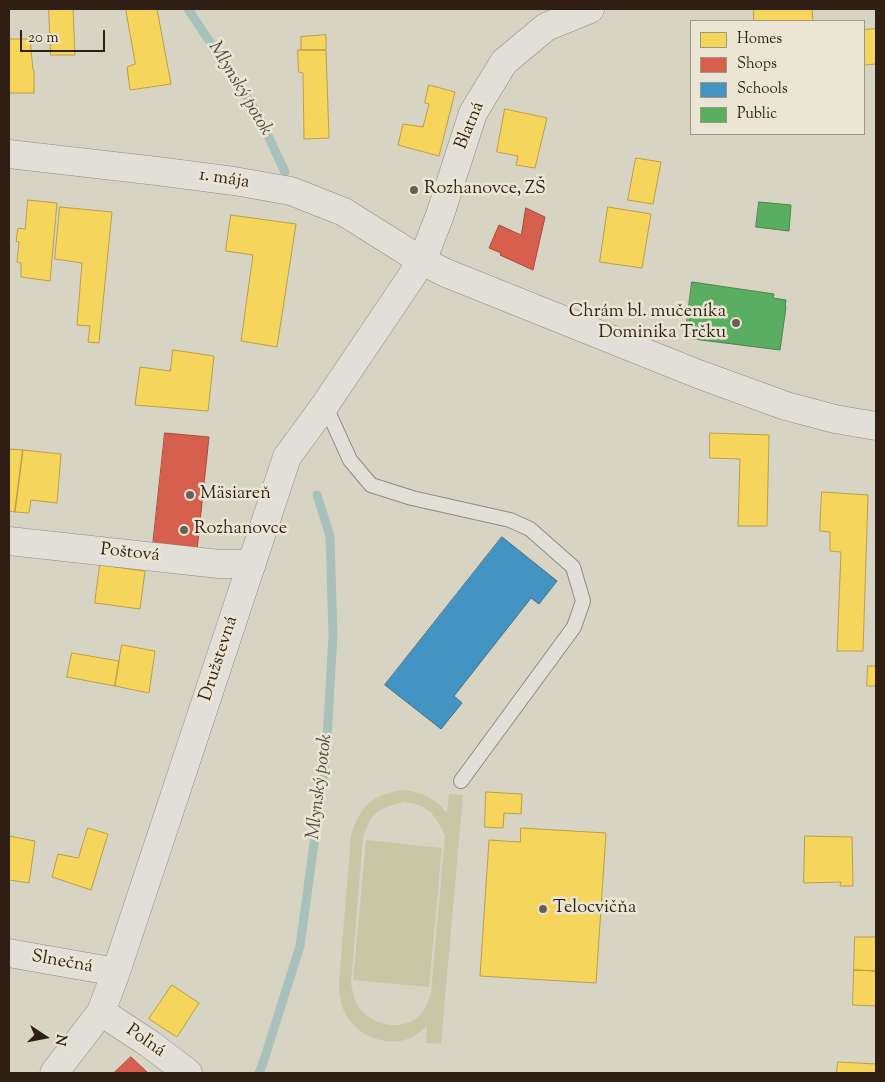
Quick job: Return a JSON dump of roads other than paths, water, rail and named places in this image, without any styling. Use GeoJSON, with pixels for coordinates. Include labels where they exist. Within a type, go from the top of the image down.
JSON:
{"type":"FeatureCollection","features":[{"type":"Feature","properties":{"kind":"street","name":"Blatná"},"geometry":{"type":"LineString","coordinates":[[422,261],[440,215],[473,113],[504,62],[546,27],[590,9]]}},
{"type":"Feature","properties":{"kind":"street","name":"1. mája"},"geometry":{"type":"LineString","coordinates":[[9,154],[167,172],[291,191],[344,212],[422,261],[446,273],[698,374],[786,406],[835,419],[876,426]]}},
{"type":"Feature","properties":{"kind":"street","name":"Družstevná"},"geometry":{"type":"LineString","coordinates":[[54,1073],[101,1012],[116,972],[287,457],[325,405],[422,261]]}},
{"type":"Feature","properties":{"kind":"street","name":"Poštová"},"geometry":{"type":"LineString","coordinates":[[9,541],[219,564],[252,564]]}},
{"type":"Feature","properties":{"kind":"street","name":"Slnečná"},"geometry":{"type":"LineString","coordinates":[[9,953],[116,972]]}},
{"type":"Feature","properties":{"kind":"street","name":"Poľná"},"geometry":{"type":"LineString","coordinates":[[101,1012],[150,1044],[188,1073]]}},
{"type":"Feature","properties":{"kind":"lane"},"geometry":{"type":"LineString","coordinates":[[325,405],[350,460],[371,485],[412,498],[510,520],[530,529],[573,567],[583,601],[574,627],[461,781]]}},
{"type":"Feature","properties":{"kind":"waterway","name":"Mlynský potok"},"geometry":{"type":"LineString","coordinates":[[188,9],[258,114],[285,172]]}},
{"type":"Feature","properties":{"kind":"waterway","name":"Mlynský potok"},"geometry":{"type":"LineString","coordinates":[[259,1073],[300,946],[326,756],[333,635],[330,536],[317,495]]}},
{"type":"Feature","properties":{"kind":"place","name":"Rozhanovce, ZŠ"},"geometry":{"type":"Point","coordinates":[414,190]}},
{"type":"Feature","properties":{"kind":"place","name":"Chrám bl. mučeníka Dominika Trčku"},"geometry":{"type":"Point","coordinates":[736,323]}},
{"type":"Feature","properties":{"kind":"place","name":"Mäsiareň"},"geometry":{"type":"Point","coordinates":[190,495]}},
{"type":"Feature","properties":{"kind":"place","name":"Rozhanovce"},"geometry":{"type":"Point","coordinates":[184,530]}},
{"type":"Feature","properties":{"kind":"place","name":"Telocvičňa"},"geometry":{"type":"Point","coordinates":[543,909]}}]}
